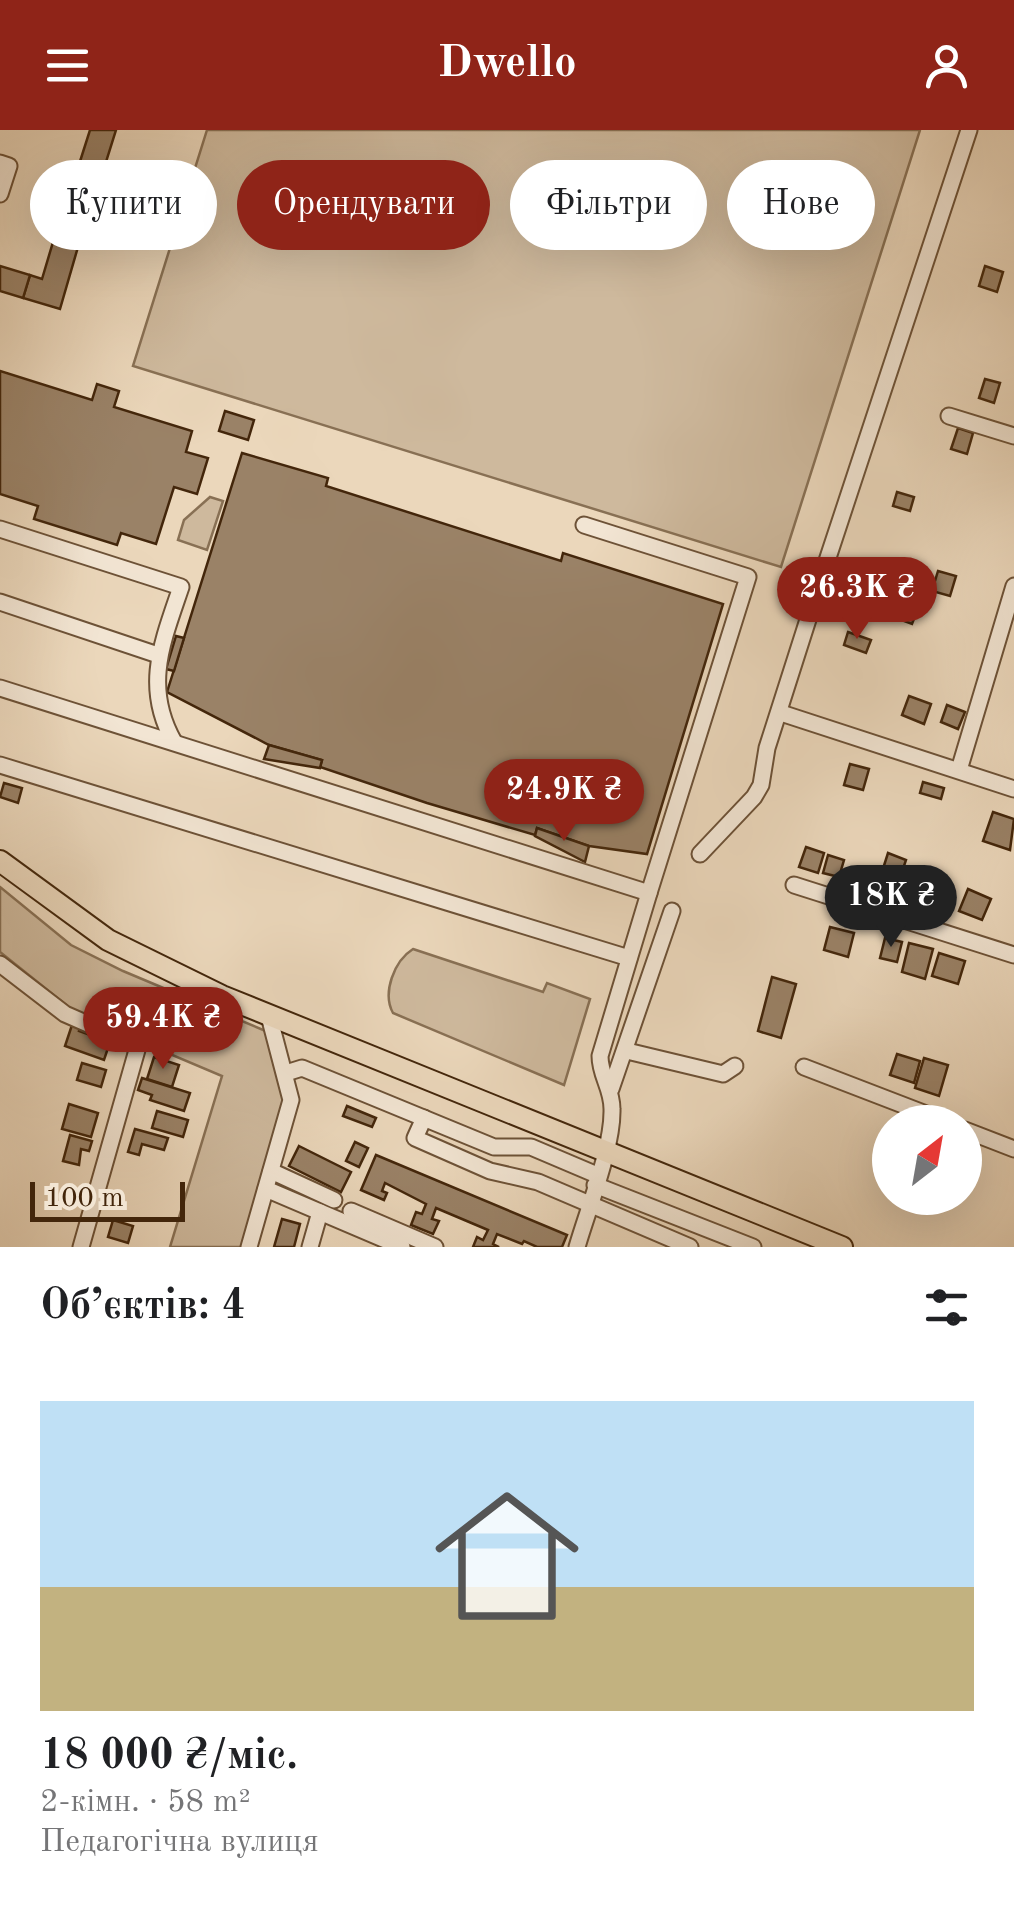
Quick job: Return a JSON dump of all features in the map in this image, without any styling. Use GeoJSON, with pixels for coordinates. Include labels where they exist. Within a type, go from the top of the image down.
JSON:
{"type":"FeatureCollection","features":[{"type":"Feature","properties":{"kind":"highway"},"geometry":{"type":"LineString","coordinates":[[0,861],[108,940],[269,1016],[842,1247]]}},
{"type":"Feature","properties":{"kind":"street"},"geometry":{"type":"LineString","coordinates":[[700,854],[754,797],[761,784],[767,748],[969,130]]}},
{"type":"Feature","properties":{"kind":"street"},"geometry":{"type":"LineString","coordinates":[[0,163],[9,166],[0,194]]}},
{"type":"Feature","properties":{"kind":"street"},"geometry":{"type":"LineString","coordinates":[[948,416],[1014,436]]}},
{"type":"Feature","properties":{"kind":"street"},"geometry":{"type":"LineString","coordinates":[[584,525],[748,576],[600,1056],[602,1072],[612,1089]]}},
{"type":"Feature","properties":{"kind":"street"},"geometry":{"type":"LineString","coordinates":[[0,529],[181,587],[158,655],[159,712],[174,742]]}},
{"type":"Feature","properties":{"kind":"street"},"geometry":{"type":"LineString","coordinates":[[958,770],[1009,620],[1014,586]]}},
{"type":"Feature","properties":{"kind":"street"},"geometry":{"type":"LineString","coordinates":[[0,602],[158,655]]}},
{"type":"Feature","properties":{"kind":"street"},"geometry":{"type":"LineString","coordinates":[[0,688],[649,893]]}},
{"type":"Feature","properties":{"kind":"street"},"geometry":{"type":"LineString","coordinates":[[780,713],[1014,790]]}},
{"type":"Feature","properties":{"kind":"street"},"geometry":{"type":"LineString","coordinates":[[0,764],[629,958]]}},
{"type":"Feature","properties":{"kind":"street"},"geometry":{"type":"LineString","coordinates":[[794,885],[1014,955]]}},
{"type":"Feature","properties":{"kind":"street"},"geometry":{"type":"LineString","coordinates":[[577,1247],[613,1114],[612,1089],[672,911]]}},
{"type":"Feature","properties":{"kind":"street"},"geometry":{"type":"LineString","coordinates":[[0,964],[66,1014],[131,1042],[137,1050],[81,1247]]}},
{"type":"Feature","properties":{"kind":"street"},"geometry":{"type":"LineString","coordinates":[[249,1247],[290,1110],[286,1073],[276,1052],[269,1016]]}},
{"type":"Feature","properties":{"kind":"street"},"geometry":{"type":"LineString","coordinates":[[627,1051],[723,1074],[735,1066]]}},
{"type":"Feature","properties":{"kind":"street"},"geometry":{"type":"LineString","coordinates":[[804,1067],[903,1105]]}},
{"type":"Feature","properties":{"kind":"street"},"geometry":{"type":"LineString","coordinates":[[286,1073],[302,1068],[494,1146],[530,1146],[596,1180],[753,1247]]}},
{"type":"Feature","properties":{"kind":"street"},"geometry":{"type":"LineString","coordinates":[[424,1118],[415,1138],[490,1171],[538,1182],[690,1247]]}},
{"type":"Feature","properties":{"kind":"street"},"geometry":{"type":"LineString","coordinates":[[982,1136],[1014,1148]]}},
{"type":"Feature","properties":{"kind":"street"},"geometry":{"type":"LineString","coordinates":[[272,1171],[334,1200]]}},
{"type":"Feature","properties":{"kind":"street"},"geometry":{"type":"LineString","coordinates":[[266,1189],[402,1247]]}},
{"type":"Feature","properties":{"kind":"street"},"geometry":{"type":"LineString","coordinates":[[351,1211],[435,1247]]}},
{"type":"Feature","properties":{"kind":"street"},"geometry":{"type":"LineString","coordinates":[[310,1247],[320,1212]]}},
{"type":"Feature","properties":{"kind":"shaded area"},"geometry":{"type":"Polygon","coordinates":[[[207,130],[920,130],[781,567],[133,366],[169,250],[217,250],[217,160],[198,160],[207,130]]]}},
{"type":"Feature","properties":{"kind":"shaded area"},"geometry":{"type":"Polygon","coordinates":[[[210,497],[223,501],[207,550],[178,540],[184,520],[210,497]]]}},
{"type":"Feature","properties":{"kind":"shaded area"},"geometry":{"type":"Polygon","coordinates":[[[0,887],[71,945],[268,1032],[287,1102],[245,1247],[170,1247],[222,1076],[80,1016],[0,952],[0,887]]]}},
{"type":"Feature","properties":{"kind":"shaded area"},"geometry":{"type":"Polygon","coordinates":[[[413,949],[543,992],[547,983],[590,999],[564,1085],[393,1013],[389,987],[400,961],[413,949]]]}},
{"type":"Feature","properties":{"kind":"building"},"geometry":{"type":"Polygon","coordinates":[[[90,130],[116,130],[107,160],[80,160],[90,130]]]}},
{"type":"Feature","properties":{"kind":"building"},"geometry":{"type":"Polygon","coordinates":[[[51,250],[77,250],[60,309],[23,298],[30,275],[42,279],[51,250]]]}},
{"type":"Feature","properties":{"kind":"building"},"geometry":{"type":"Polygon","coordinates":[[[0,266],[30,275],[23,298],[0,291],[0,266]]]}},
{"type":"Feature","properties":{"kind":"building"},"geometry":{"type":"Polygon","coordinates":[[[985,266],[1003,272],[997,292],[979,286],[985,266]]]}},
{"type":"Feature","properties":{"kind":"building"},"geometry":{"type":"Polygon","coordinates":[[[0,371],[92,400],[97,384],[119,391],[114,407],[192,431],[186,452],[208,458],[197,494],[174,487],[156,544],[121,533],[117,545],[34,519],[38,506],[0,494],[0,371]]]}},
{"type":"Feature","properties":{"kind":"building"},"geometry":{"type":"Polygon","coordinates":[[[985,379],[1000,383],[994,403],[979,398],[985,379]]]}},
{"type":"Feature","properties":{"kind":"building"},"geometry":{"type":"Polygon","coordinates":[[[225,411],[254,420],[248,440],[219,431],[225,411]]]}},
{"type":"Feature","properties":{"kind":"building"},"geometry":{"type":"Polygon","coordinates":[[[958,428],[973,433],[967,454],[951,449],[958,428]]]}},
{"type":"Feature","properties":{"kind":"building"},"geometry":{"type":"Polygon","coordinates":[[[242,453],[328,478],[326,486],[561,561],[563,553],[723,604],[647,854],[589,846],[537,828],[535,835],[320,767],[322,760],[269,745],[167,692],[242,453]]]}},
{"type":"Feature","properties":{"kind":"building"},"geometry":{"type":"Polygon","coordinates":[[[897,492],[914,497],[910,511],[893,506],[897,492]]]}},
{"type":"Feature","properties":{"kind":"building"},"geometry":{"type":"Polygon","coordinates":[[[938,571],[956,576],[950,596],[932,591],[938,571]]]}},
{"type":"Feature","properties":{"kind":"building"},"geometry":{"type":"Polygon","coordinates":[[[904,597],[920,603],[912,624],[896,618],[904,597]]]}},
{"type":"Feature","properties":{"kind":"building"},"geometry":{"type":"Polygon","coordinates":[[[848,632],[871,640],[866,653],[844,645],[848,632]]]}},
{"type":"Feature","properties":{"kind":"building"},"geometry":{"type":"Polygon","coordinates":[[[176,636],[184,638],[174,671],[166,669],[176,636]]]}},
{"type":"Feature","properties":{"kind":"building"},"geometry":{"type":"Polygon","coordinates":[[[909,696],[931,704],[924,724],[902,715],[909,696]]]}},
{"type":"Feature","properties":{"kind":"building"},"geometry":{"type":"Polygon","coordinates":[[[947,705],[965,712],[958,729],[941,722],[947,705]]]}},
{"type":"Feature","properties":{"kind":"building"},"geometry":{"type":"Polygon","coordinates":[[[269,745],[322,760],[320,768],[264,759],[269,745]]]}},
{"type":"Feature","properties":{"kind":"building"},"geometry":{"type":"Polygon","coordinates":[[[850,764],[869,769],[863,790],[844,785],[850,764]]]}},
{"type":"Feature","properties":{"kind":"building"},"geometry":{"type":"Polygon","coordinates":[[[923,782],[944,788],[941,799],[920,793],[923,782]]]}},
{"type":"Feature","properties":{"kind":"building"},"geometry":{"type":"Polygon","coordinates":[[[4,783],[22,788],[18,803],[0,797],[4,783]]]}},
{"type":"Feature","properties":{"kind":"building"},"geometry":{"type":"Polygon","coordinates":[[[993,812],[1014,819],[1010,850],[983,841],[993,812]]]}},
{"type":"Feature","properties":{"kind":"building"},"geometry":{"type":"Polygon","coordinates":[[[537,828],[589,846],[585,862],[535,836],[537,828]]]}},
{"type":"Feature","properties":{"kind":"building"},"geometry":{"type":"Polygon","coordinates":[[[806,847],[824,853],[818,873],[799,867],[806,847]]]}},
{"type":"Feature","properties":{"kind":"building"},"geometry":{"type":"Polygon","coordinates":[[[888,853],[906,860],[899,881],[881,875],[888,853]]]}},
{"type":"Feature","properties":{"kind":"building"},"geometry":{"type":"Polygon","coordinates":[[[828,855],[844,860],[839,877],[823,873],[828,855]]]}},
{"type":"Feature","properties":{"kind":"building"},"geometry":{"type":"Polygon","coordinates":[[[968,889],[991,899],[982,920],[959,911],[968,889]]]}},
{"type":"Feature","properties":{"kind":"building"},"geometry":{"type":"Polygon","coordinates":[[[830,927],[854,933],[848,957],[824,950],[830,927]]]}},
{"type":"Feature","properties":{"kind":"building"},"geometry":{"type":"Polygon","coordinates":[[[885,938],[902,942],[897,962],[880,958],[885,938]]]}},
{"type":"Feature","properties":{"kind":"building"},"geometry":{"type":"Polygon","coordinates":[[[909,943],[933,949],[925,979],[902,972],[909,943]]]}},
{"type":"Feature","properties":{"kind":"building"},"geometry":{"type":"Polygon","coordinates":[[[939,953],[965,961],[958,984],[932,976],[939,953]]]}},
{"type":"Feature","properties":{"kind":"building"},"geometry":{"type":"Polygon","coordinates":[[[772,977],[796,984],[781,1038],[758,1031],[772,977]]]}},
{"type":"Feature","properties":{"kind":"building"},"geometry":{"type":"Polygon","coordinates":[[[72,1025],[110,1042],[104,1060],[65,1046],[72,1025]]]}},
{"type":"Feature","properties":{"kind":"building"},"geometry":{"type":"Polygon","coordinates":[[[897,1054],[920,1061],[914,1083],[890,1075],[897,1054]]]}},
{"type":"Feature","properties":{"kind":"building"},"geometry":{"type":"Polygon","coordinates":[[[154,1057],[179,1065],[172,1087],[147,1079],[154,1057]]]}},
{"type":"Feature","properties":{"kind":"building"},"geometry":{"type":"Polygon","coordinates":[[[924,1058],[948,1065],[939,1096],[915,1088],[924,1058]]]}},
{"type":"Feature","properties":{"kind":"building"},"geometry":{"type":"Polygon","coordinates":[[[82,1063],[106,1070],[101,1087],[77,1080],[82,1063]]]}},
{"type":"Feature","properties":{"kind":"building"},"geometry":{"type":"Polygon","coordinates":[[[142,1078],[190,1093],[184,1111],[150,1100],[152,1095],[138,1090],[142,1078]]]}},
{"type":"Feature","properties":{"kind":"building"},"geometry":{"type":"Polygon","coordinates":[[[69,1104],[98,1113],[91,1137],[62,1129],[69,1104]]]}},
{"type":"Feature","properties":{"kind":"building"},"geometry":{"type":"Polygon","coordinates":[[[347,1106],[376,1118],[372,1127],[343,1116],[347,1106]]]}},
{"type":"Feature","properties":{"kind":"building"},"geometry":{"type":"Polygon","coordinates":[[[157,1111],[188,1120],[183,1137],[152,1128],[157,1111]]]}},
{"type":"Feature","properties":{"kind":"building"},"geometry":{"type":"Polygon","coordinates":[[[135,1129],[168,1138],[164,1150],[142,1144],[139,1155],[128,1152],[135,1129]]]}},
{"type":"Feature","properties":{"kind":"building"},"geometry":{"type":"Polygon","coordinates":[[[70,1135],[92,1141],[89,1151],[81,1149],[79,1165],[63,1161],[70,1135]]]}},
{"type":"Feature","properties":{"kind":"building"},"geometry":{"type":"Polygon","coordinates":[[[355,1142],[368,1148],[359,1167],[346,1161],[355,1142]]]}},
{"type":"Feature","properties":{"kind":"building"},"geometry":{"type":"Polygon","coordinates":[[[299,1146],[351,1172],[341,1192],[289,1166],[299,1146]]]}},
{"type":"Feature","properties":{"kind":"building"},"geometry":{"type":"Polygon","coordinates":[[[376,1155],[567,1235],[562,1247],[537,1247],[524,1241],[522,1244],[497,1234],[493,1244],[499,1247],[473,1247],[477,1237],[483,1240],[488,1230],[436,1208],[432,1219],[439,1221],[433,1234],[411,1225],[416,1212],[422,1214],[426,1204],[385,1183],[384,1200],[361,1190],[376,1155]]]}},
{"type":"Feature","properties":{"kind":"building"},"geometry":{"type":"Polygon","coordinates":[[[282,1219],[300,1224],[294,1247],[274,1247],[282,1219]]]}},
{"type":"Feature","properties":{"kind":"building"},"geometry":{"type":"Polygon","coordinates":[[[113,1220],[133,1226],[128,1243],[108,1237],[113,1220]]]}}]}
